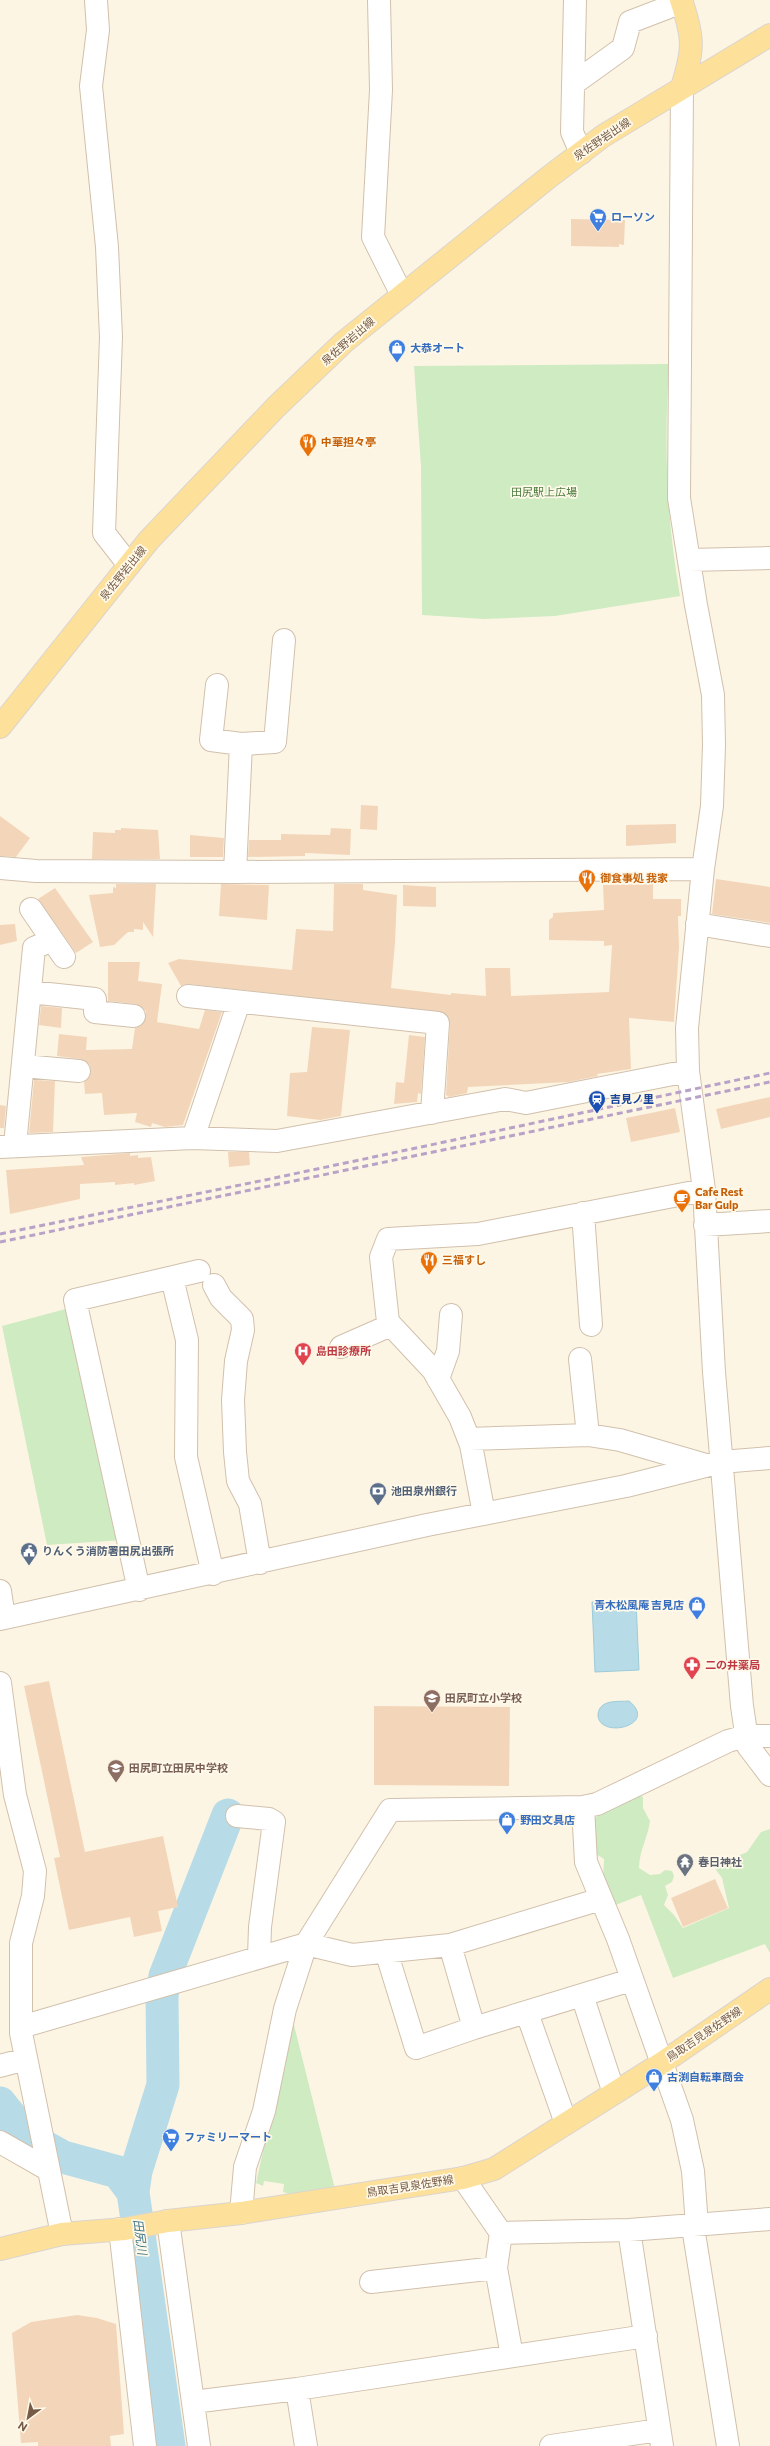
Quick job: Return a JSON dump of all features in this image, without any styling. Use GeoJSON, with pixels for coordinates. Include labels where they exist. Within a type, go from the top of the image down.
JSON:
{"type":"FeatureCollection","features":[{"type":"Feature","properties":{"kind":"main road"},"geometry":{"type":"LineString","coordinates":[[682,1],[690,24],[692,56],[682,87]]}},
{"type":"Feature","properties":{"kind":"main road","name":"泉佐野岩出線"},"geometry":{"type":"LineString","coordinates":[[0,727],[149,540],[276,407],[344,342],[603,136],[770,35]]}},
{"type":"Feature","properties":{"kind":"main road","name":"鳥取吉見泉佐野線"},"geometry":{"type":"LineString","coordinates":[[0,2249],[62,2234],[122,2229],[160,2222],[241,2213],[463,2178],[494,2169],[662,2063],[770,1989]]}},
{"type":"Feature","properties":{"kind":"street"},"geometry":{"type":"LineString","coordinates":[[96,0],[98,30],[91,86],[107,247],[112,338],[104,533],[129,565]]}},
{"type":"Feature","properties":{"kind":"street"},"geometry":{"type":"LineString","coordinates":[[379,0],[381,90],[373,237],[402,295]]}},
{"type":"Feature","properties":{"kind":"street"},"geometry":{"type":"LineString","coordinates":[[575,0],[572,132],[580,153]]}},
{"type":"Feature","properties":{"kind":"street"},"geometry":{"type":"LineString","coordinates":[[573,84],[623,48],[630,22],[682,1]]}},
{"type":"Feature","properties":{"kind":"street"},"geometry":{"type":"LineString","coordinates":[[682,87],[679,498],[714,695],[712,806],[703,869],[687,1028],[688,1071],[704,1190],[714,1464],[746,1736],[748,1746],[770,1775]]}},
{"type":"Feature","properties":{"kind":"street"},"geometry":{"type":"LineString","coordinates":[[689,560],[770,558]]}},
{"type":"Feature","properties":{"kind":"street"},"geometry":{"type":"LineString","coordinates":[[217,686],[211,740],[241,744],[275,742],[284,640]]}},
{"type":"Feature","properties":{"kind":"street"},"geometry":{"type":"LineString","coordinates":[[235,872],[241,744]]}},
{"type":"Feature","properties":{"kind":"street"},"geometry":{"type":"LineString","coordinates":[[0,868],[36,871],[235,872],[703,869]]}},
{"type":"Feature","properties":{"kind":"street"},"geometry":{"type":"LineString","coordinates":[[31,909],[58,948],[34,948],[23,1066],[8,1146],[193,1138],[277,1141],[505,1099],[526,1103],[688,1071]]}},
{"type":"Feature","properties":{"kind":"street"},"geometry":{"type":"LineString","coordinates":[[697,924],[770,936]]}},
{"type":"Feature","properties":{"kind":"street"},"geometry":{"type":"LineString","coordinates":[[30,992],[95,999],[95,1012],[134,1016]]}},
{"type":"Feature","properties":{"kind":"street"},"geometry":{"type":"LineString","coordinates":[[188,996],[438,1023],[432,1113]]}},
{"type":"Feature","properties":{"kind":"street"},"geometry":{"type":"LineString","coordinates":[[193,1138],[239,1002]]}},
{"type":"Feature","properties":{"kind":"street"},"geometry":{"type":"LineString","coordinates":[[23,1066],[79,1071]]}},
{"type":"Feature","properties":{"kind":"street"},"geometry":{"type":"LineString","coordinates":[[484,1514],[469,1439],[460,1417],[438,1379],[427,1364],[388,1322],[381,1257],[388,1239],[478,1234],[704,1190]]}},
{"type":"Feature","properties":{"kind":"street"},"geometry":{"type":"LineString","coordinates":[[583,1214],[591,1325]]}},
{"type":"Feature","properties":{"kind":"street"},"geometry":{"type":"LineString","coordinates":[[705,1225],[770,1221]]}},
{"type":"Feature","properties":{"kind":"street"},"geometry":{"type":"LineString","coordinates":[[172,1278],[187,1340],[186,1456],[213,1574]]}},
{"type":"Feature","properties":{"kind":"street"},"geometry":{"type":"LineString","coordinates":[[139,1590],[74,1300],[172,1278],[206,1278],[221,1298],[242,1319],[243,1330],[236,1361],[233,1400],[235,1452],[238,1481],[250,1504],[260,1563]]}},
{"type":"Feature","properties":{"kind":"street"},"geometry":{"type":"LineString","coordinates":[[438,1379],[448,1351],[451,1315]]}},
{"type":"Feature","properties":{"kind":"street"},"geometry":{"type":"LineString","coordinates":[[341,1347],[391,1325]]}},
{"type":"Feature","properties":{"kind":"street"},"geometry":{"type":"LineString","coordinates":[[580,1359],[588,1435]]}},
{"type":"Feature","properties":{"kind":"street"},"geometry":{"type":"LineString","coordinates":[[469,1439],[588,1435],[620,1440],[714,1464]]}},
{"type":"Feature","properties":{"kind":"street"},"geometry":{"type":"LineString","coordinates":[[0,1591],[2,1619],[484,1514],[626,1486],[714,1464],[770,1458]]}},
{"type":"Feature","properties":{"kind":"street"},"geometry":{"type":"LineString","coordinates":[[0,1682],[15,1795],[35,1871],[33,1896],[21,1943],[21,2026],[26,2059],[62,2234]]}},
{"type":"Feature","properties":{"kind":"street"},"geometry":{"type":"LineString","coordinates":[[241,2213],[245,2167],[264,2111],[285,2009],[306,1944],[390,1810],[583,1807],[597,1804],[728,1741],[746,1736],[770,1736]]}},
{"type":"Feature","properties":{"kind":"street"},"geometry":{"type":"LineString","coordinates":[[583,1807],[586,1862],[618,1939],[682,2120],[693,2171],[695,2226],[728,2446]]}},
{"type":"Feature","properties":{"kind":"street"},"geometry":{"type":"LineString","coordinates":[[237,1816],[269,1819],[274,1822],[260,1927],[259,1957]]}},
{"type":"Feature","properties":{"kind":"street"},"geometry":{"type":"LineString","coordinates":[[21,2026],[306,1944],[352,1955],[450,1945],[601,1899]]}},
{"type":"Feature","properties":{"kind":"street"},"geometry":{"type":"LineString","coordinates":[[450,1945],[474,2028]]}},
{"type":"Feature","properties":{"kind":"street"},"geometry":{"type":"LineString","coordinates":[[386,1951],[416,2048],[474,2028],[632,1980]]}},
{"type":"Feature","properties":{"kind":"street"},"geometry":{"type":"LineString","coordinates":[[582,1995],[614,2093]]}},
{"type":"Feature","properties":{"kind":"street"},"geometry":{"type":"LineString","coordinates":[[527,2013],[566,2123]]}},
{"type":"Feature","properties":{"kind":"street"},"geometry":{"type":"LineString","coordinates":[[0,2066],[26,2059]]}},
{"type":"Feature","properties":{"kind":"street"},"geometry":{"type":"LineString","coordinates":[[0,2142],[49,2170]]}},
{"type":"Feature","properties":{"kind":"street"},"geometry":{"type":"LineString","coordinates":[[463,2178],[501,2233],[496,2268],[512,2356]]}},
{"type":"Feature","properties":{"kind":"street"},"geometry":{"type":"LineString","coordinates":[[501,2233],[629,2230],[770,2219]]}},
{"type":"Feature","properties":{"kind":"street"},"geometry":{"type":"LineString","coordinates":[[160,2222],[199,2446]]}},
{"type":"Feature","properties":{"kind":"street"},"geometry":{"type":"LineString","coordinates":[[122,2229],[145,2446]]}},
{"type":"Feature","properties":{"kind":"street"},"geometry":{"type":"LineString","coordinates":[[551,2446],[660,2438],[629,2230]]}},
{"type":"Feature","properties":{"kind":"street"},"geometry":{"type":"LineString","coordinates":[[371,2282],[496,2268]]}},
{"type":"Feature","properties":{"kind":"street"},"geometry":{"type":"LineString","coordinates":[[192,2402],[297,2389],[646,2336]]}},
{"type":"Feature","properties":{"kind":"street"},"geometry":{"type":"LineString","coordinates":[[297,2389],[306,2446]]}},
{"type":"Feature","properties":{"kind":"green space","name":"田尻駅上広場"},"geometry":{"type":"Polygon","coordinates":[[[669,364],[667,394],[667,480],[675,566],[680,596],[555,616],[484,619],[422,615],[421,467],[414,366],[669,364]]]}},
{"type":"Feature","properties":{"kind":"green space"},"geometry":{"type":"Polygon","coordinates":[[[73,1307],[124,1540],[47,1545],[2,1326],[73,1307]]]}},
{"type":"Feature","properties":{"kind":"green space"},"geometry":{"type":"Polygon","coordinates":[[[637,1794],[643,1797],[643,1808],[650,1821],[640,1856],[639,1868],[650,1875],[660,1874],[665,1870],[672,1871],[674,1876],[672,1882],[665,1886],[668,1895],[664,1905],[674,1915],[683,1928],[729,1908],[722,1878],[716,1870],[718,1864],[747,1852],[761,1832],[770,1829],[770,1953],[765,1944],[673,1978],[641,1895],[613,1906],[603,1879],[604,1859],[594,1853],[591,1820],[637,1794]]]}},
{"type":"Feature","properties":{"kind":"green space"},"geometry":{"type":"Polygon","coordinates":[[[291,2013],[335,2189],[293,2195],[283,2192],[284,2184],[264,2181],[263,2186],[256,2183],[280,2073],[285,2069],[291,2013]]]}},
{"type":"Feature","properties":{"kind":"water"},"geometry":{"type":"Polygon","coordinates":[[[636,1600],[639,1670],[595,1672],[592,1602],[636,1600]]]}},
{"type":"Feature","properties":{"kind":"water"},"geometry":{"type":"Polygon","coordinates":[[[629,1701],[637,1710],[637,1717],[633,1723],[625,1727],[616,1728],[607,1726],[600,1722],[598,1714],[599,1709],[602,1706],[610,1702],[629,1701]]]}},
{"type":"Feature","properties":{"kind":"building","name":"ローソン"},"geometry":{"type":"Polygon","coordinates":[[[571,219],[625,220],[624,245],[619,244],[619,247],[571,246],[571,219]]]}},
{"type":"Feature","properties":{"kind":"building"},"geometry":{"type":"Polygon","coordinates":[[[361,805],[378,806],[377,830],[360,829],[361,805]]]}},
{"type":"Feature","properties":{"kind":"building"},"geometry":{"type":"Polygon","coordinates":[[[0,816],[30,838],[16,857],[0,856],[0,816]]]}},
{"type":"Feature","properties":{"kind":"building"},"geometry":{"type":"Polygon","coordinates":[[[676,824],[676,843],[626,846],[626,825],[676,824]]]}},
{"type":"Feature","properties":{"kind":"building"},"geometry":{"type":"Polygon","coordinates":[[[121,828],[158,830],[160,859],[92,859],[93,832],[115,833],[115,830],[121,830],[121,828]]]}},
{"type":"Feature","properties":{"kind":"building"},"geometry":{"type":"Polygon","coordinates":[[[331,828],[351,829],[350,855],[305,853],[305,856],[248,857],[249,840],[281,840],[281,834],[330,835],[331,828]]]}},
{"type":"Feature","properties":{"kind":"building"},"geometry":{"type":"Polygon","coordinates":[[[190,835],[224,838],[223,857],[190,857],[190,835]]]}},
{"type":"Feature","properties":{"kind":"building"},"geometry":{"type":"Polygon","coordinates":[[[716,879],[770,887],[770,923],[712,914],[716,879]]]}},
{"type":"Feature","properties":{"kind":"building"},"geometry":{"type":"Polygon","coordinates":[[[116,884],[156,884],[153,937],[143,922],[143,930],[134,929],[134,932],[128,932],[114,945],[100,947],[89,895],[113,893],[113,887],[116,888],[116,884]]]}},
{"type":"Feature","properties":{"kind":"building"},"geometry":{"type":"Polygon","coordinates":[[[221,884],[269,885],[267,920],[219,916],[221,884]]]}},
{"type":"Feature","properties":{"kind":"building"},"geometry":{"type":"Polygon","coordinates":[[[334,884],[363,884],[363,890],[397,895],[391,988],[451,995],[451,993],[486,996],[485,968],[510,968],[511,996],[609,992],[612,945],[604,946],[604,941],[549,940],[549,920],[553,917],[553,913],[604,910],[603,885],[653,884],[653,899],[681,899],[681,916],[678,916],[679,947],[674,1022],[629,1018],[631,1069],[597,1074],[598,1076],[569,1082],[468,1087],[467,1093],[449,1097],[446,1095],[450,1024],[445,1013],[189,984],[181,986],[168,963],[179,959],[292,970],[296,929],[333,931],[334,884]]]}},
{"type":"Feature","properties":{"kind":"building"},"geometry":{"type":"Polygon","coordinates":[[[403,885],[436,887],[436,907],[403,906],[403,885]]]}},
{"type":"Feature","properties":{"kind":"building"},"geometry":{"type":"Polygon","coordinates":[[[55,888],[93,942],[76,953],[38,899],[55,888]]]}},
{"type":"Feature","properties":{"kind":"building"},"geometry":{"type":"Polygon","coordinates":[[[15,924],[17,941],[0,945],[0,925],[15,924]]]}},
{"type":"Feature","properties":{"kind":"building"},"geometry":{"type":"Polygon","coordinates":[[[108,962],[140,962],[138,981],[162,984],[157,1022],[199,1029],[205,1010],[222,1012],[183,1125],[165,1127],[152,1123],[151,1127],[135,1122],[137,1113],[104,1115],[102,1093],[85,1094],[84,1082],[91,1072],[90,1065],[80,1059],[57,1056],[59,1034],[87,1037],[86,1050],[132,1049],[135,1028],[144,1023],[146,1011],[136,1004],[108,1001],[108,962]]]}},
{"type":"Feature","properties":{"kind":"building"},"geometry":{"type":"Polygon","coordinates":[[[41,1006],[62,1008],[61,1028],[39,1025],[41,1006]]]}},
{"type":"Feature","properties":{"kind":"building"},"geometry":{"type":"Polygon","coordinates":[[[312,1027],[350,1030],[341,1116],[320,1120],[287,1116],[290,1073],[307,1072],[312,1027]]]}},
{"type":"Feature","properties":{"kind":"building"},"geometry":{"type":"Polygon","coordinates":[[[409,1035],[425,1037],[421,1094],[418,1093],[417,1102],[394,1104],[396,1082],[404,1083],[409,1035]]]}},
{"type":"Feature","properties":{"kind":"building"},"geometry":{"type":"Polygon","coordinates":[[[34,1080],[55,1081],[53,1132],[29,1133],[34,1080]]]}},
{"type":"Feature","properties":{"kind":"building"},"geometry":{"type":"Polygon","coordinates":[[[770,1097],[770,1117],[721,1129],[716,1109],[770,1097]]]}},
{"type":"Feature","properties":{"kind":"building"},"geometry":{"type":"Polygon","coordinates":[[[0,1105],[6,1106],[4,1128],[0,1128],[0,1105]]]}},
{"type":"Feature","properties":{"kind":"building"},"geometry":{"type":"Polygon","coordinates":[[[675,1108],[680,1132],[631,1142],[626,1118],[675,1108]]]}},
{"type":"Feature","properties":{"kind":"building"},"geometry":{"type":"Polygon","coordinates":[[[228,1152],[249,1152],[250,1165],[229,1167],[228,1152]]]}},
{"type":"Feature","properties":{"kind":"building"},"geometry":{"type":"Polygon","coordinates":[[[130,1153],[130,1156],[138,1155],[138,1158],[151,1157],[155,1181],[134,1185],[134,1183],[115,1185],[115,1182],[80,1184],[80,1199],[10,1214],[6,1170],[84,1165],[81,1157],[130,1153]]]}},
{"type":"Feature","properties":{"kind":"building"},"geometry":{"type":"Polygon","coordinates":[[[49,1681],[85,1852],[163,1836],[178,1907],[158,1911],[162,1931],[134,1937],[130,1917],[69,1930],[54,1858],[60,1857],[24,1686],[49,1681]]]}},
{"type":"Feature","properties":{"kind":"building"},"geometry":{"type":"Polygon","coordinates":[[[374,1706],[510,1707],[509,1786],[374,1785],[374,1706]]]}},
{"type":"Feature","properties":{"kind":"building"},"geometry":{"type":"Polygon","coordinates":[[[715,1879],[728,1908],[683,1927],[671,1898],[715,1879]]]}},
{"type":"Feature","properties":{"kind":"building"},"geometry":{"type":"Polygon","coordinates":[[[77,2315],[97,2318],[116,2324],[124,2434],[110,2436],[111,2446],[38,2446],[38,2442],[21,2443],[12,2333],[31,2322],[77,2315]]]}},
{"type":"Feature","properties":{"kind":"waterway"},"geometry":{"type":"LineString","coordinates":[[133,2192],[136,2171],[163,2085],[162,1996],[165,1976],[228,1815]]}},
{"type":"Feature","properties":{"kind":"waterway","name":"田尻川"},"geometry":{"type":"LineString","coordinates":[[0,2103],[27,2137],[63,2157],[118,2172],[133,2192],[169,2446]]}},
{"type":"Feature","properties":{"kind":"railway"},"geometry":{"type":"LineString","coordinates":[[0,1234],[265,1180],[770,1073]]}},
{"type":"Feature","properties":{"kind":"railway"},"geometry":{"type":"LineString","coordinates":[[0,1242],[770,1082]]}},
{"type":"Feature","properties":{"kind":"place","name":"ローソン"},"geometry":{"type":"Point","coordinates":[598,232]}},
{"type":"Feature","properties":{"kind":"place","name":"大恭オート"},"geometry":{"type":"Point","coordinates":[397,363]}},
{"type":"Feature","properties":{"kind":"place","name":"中華担々亭"},"geometry":{"type":"Point","coordinates":[308,457]}},
{"type":"Feature","properties":{"kind":"place","name":"御食事処 我家"},"geometry":{"type":"Point","coordinates":[587,893]}},
{"type":"Feature","properties":{"kind":"place","name":"吉見ノ里"},"geometry":{"type":"Point","coordinates":[597,1114]}},
{"type":"Feature","properties":{"kind":"place","name":"Cafe Rest Bar Gulp"},"geometry":{"type":"Point","coordinates":[682,1213]}},
{"type":"Feature","properties":{"kind":"place","name":"三福すし"},"geometry":{"type":"Point","coordinates":[429,1275]}},
{"type":"Feature","properties":{"kind":"place","name":"島田診療所"},"geometry":{"type":"Point","coordinates":[303,1366]}},
{"type":"Feature","properties":{"kind":"place","name":"池田泉州銀行"},"geometry":{"type":"Point","coordinates":[378,1506]}},
{"type":"Feature","properties":{"kind":"place","name":"りんくう消防署田尻出張所"},"geometry":{"type":"Point","coordinates":[29,1566]}},
{"type":"Feature","properties":{"kind":"place","name":"青木松風庵 吉見店"},"geometry":{"type":"Point","coordinates":[697,1620]}},
{"type":"Feature","properties":{"kind":"place","name":"二の井薬局"},"geometry":{"type":"Point","coordinates":[692,1680]}},
{"type":"Feature","properties":{"kind":"place","name":"田尻町立小学校"},"geometry":{"type":"Point","coordinates":[432,1713]}},
{"type":"Feature","properties":{"kind":"place","name":"田尻町立田尻中学校"},"geometry":{"type":"Point","coordinates":[116,1783]}},
{"type":"Feature","properties":{"kind":"place","name":"野田文具店"},"geometry":{"type":"Point","coordinates":[507,1835]}},
{"type":"Feature","properties":{"kind":"place","name":"春日神社"},"geometry":{"type":"Point","coordinates":[685,1877]}},
{"type":"Feature","properties":{"kind":"place","name":"古渕自転車商会"},"geometry":{"type":"Point","coordinates":[654,2092]}},
{"type":"Feature","properties":{"kind":"place","name":"ファミリーマート"},"geometry":{"type":"Point","coordinates":[171,2152]}}]}
